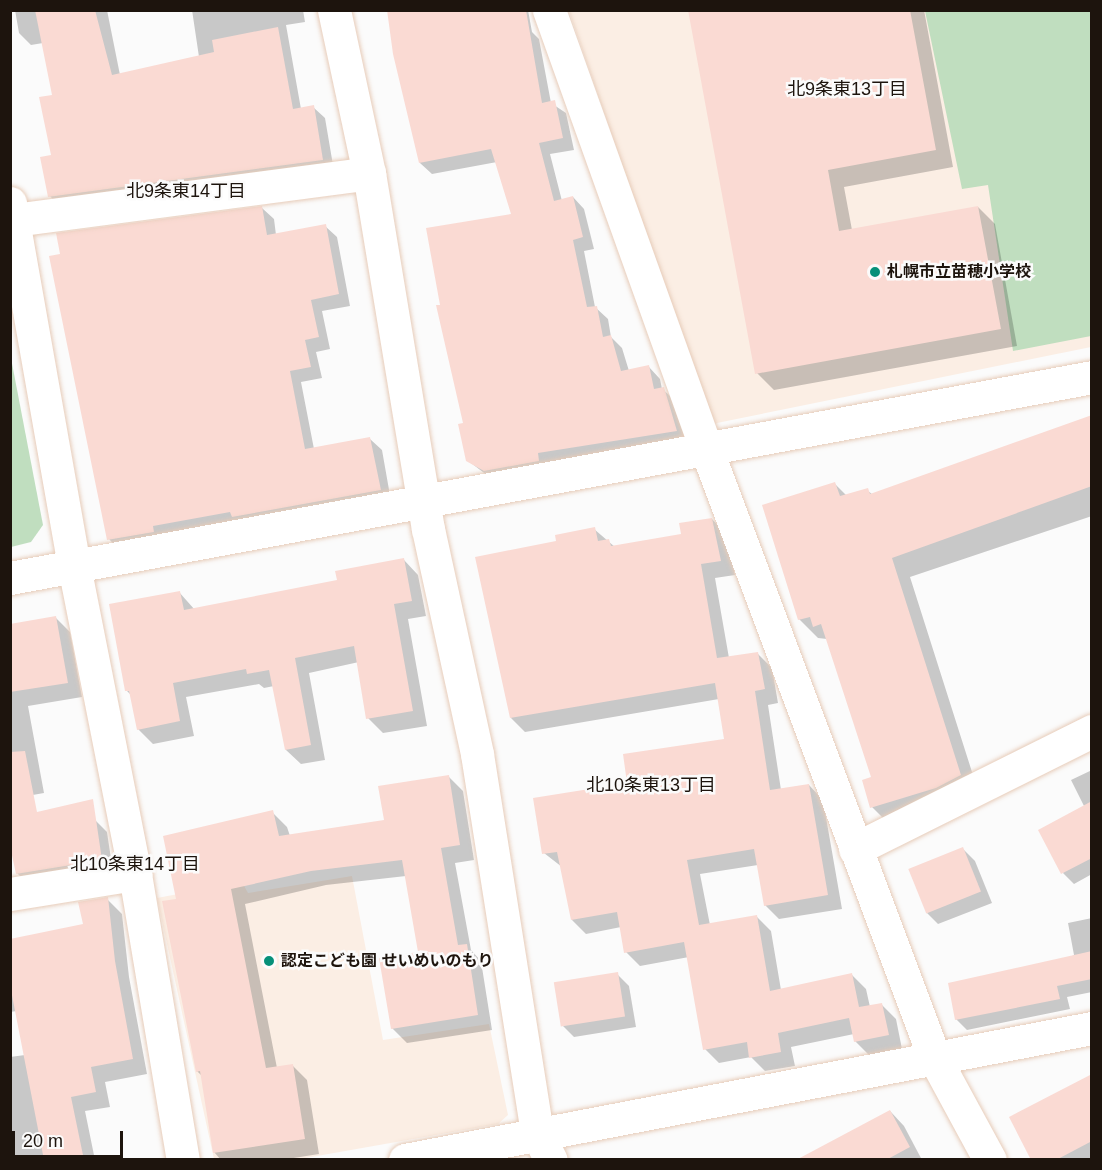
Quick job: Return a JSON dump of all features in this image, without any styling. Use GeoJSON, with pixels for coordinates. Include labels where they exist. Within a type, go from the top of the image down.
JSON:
{"type":"FeatureCollection","features":[{"type":"Feature","properties":{"kind":"street"},"geometry":{"type":"LineString","coordinates":[[334,10],[369,172],[424,502],[477,754],[544,1146]]}},
{"type":"Feature","properties":{"kind":"street"},"geometry":{"type":"LineString","coordinates":[[549,10],[706,448],[934,1057],[990,1160]]}},
{"type":"Feature","properties":{"kind":"street"},"geometry":{"type":"LineString","coordinates":[[183,1160],[135,874],[74,566],[12,211],[369,172]]}},
{"type":"Feature","properties":{"kind":"street"},"geometry":{"type":"LineString","coordinates":[[10,578],[1092,377]]}},
{"type":"Feature","properties":{"kind":"street"},"geometry":{"type":"LineString","coordinates":[[855,849],[1092,731]]}},
{"type":"Feature","properties":{"kind":"street"},"geometry":{"type":"LineString","coordinates":[[10,894],[135,874]]}},
{"type":"Feature","properties":{"kind":"street"},"geometry":{"type":"LineString","coordinates":[[405,1160],[544,1146],[934,1057],[1092,1028]]}},
{"type":"Feature","properties":{"kind":"shaded area","name":"札幌市立苗穂小学校"},"geometry":{"type":"Polygon","coordinates":[[[569,11],[1091,11],[1091,347],[712,424],[569,11]]]}},
{"type":"Feature","properties":{"kind":"shaded area","name":"認定こども園 せいめいのもり"},"geometry":{"type":"Polygon","coordinates":[[[352,876],[383,1040],[489,1024],[508,1115],[498,1124],[300,1159],[214,1159],[157,898],[242,882],[248,893],[352,876]]]}},
{"type":"Feature","properties":{"kind":"green space"},"geometry":{"type":"Polygon","coordinates":[[[925,11],[1091,11],[1091,336],[1013,351],[988,185],[962,189],[925,11]]]}},
{"type":"Feature","properties":{"kind":"green space"},"geometry":{"type":"Polygon","coordinates":[[[10,353],[43,525],[31,542],[11,547],[10,353]]]}},
{"type":"Feature","properties":{"kind":"building"},"geometry":{"type":"Polygon","coordinates":[[[35,10],[95,10],[112,75],[214,52],[212,40],[278,27],[293,109],[314,105],[323,160],[48,197],[40,157],[51,155],[39,97],[52,95],[35,10]]]}},
{"type":"Feature","properties":{"kind":"building"},"geometry":{"type":"Polygon","coordinates":[[[387,10],[526,10],[542,103],[555,100],[563,138],[539,143],[554,201],[573,196],[583,237],[573,240],[587,307],[597,306],[603,337],[611,335],[621,371],[649,365],[654,389],[664,387],[677,431],[538,453],[539,461],[484,471],[466,461],[458,424],[463,423],[436,305],[440,305],[426,228],[511,214],[491,149],[419,163],[393,54],[387,10]]]}},
{"type":"Feature","properties":{"kind":"building"},"geometry":{"type":"Polygon","coordinates":[[[688,10],[910,10],[936,150],[828,170],[839,231],[978,206],[1001,329],[755,374],[688,10]]]}},
{"type":"Feature","properties":{"kind":"building"},"geometry":{"type":"Polygon","coordinates":[[[262,206],[267,235],[326,224],[339,294],[311,300],[319,337],[305,340],[311,367],[290,371],[305,449],[370,437],[381,490],[232,517],[230,512],[153,526],[154,532],[107,540],[49,256],[60,254],[56,233],[262,206]]]}},
{"type":"Feature","properties":{"kind":"building"},"geometry":{"type":"Polygon","coordinates":[[[1092,415],[1092,486],[892,558],[961,775],[936,788],[870,808],[862,780],[871,777],[821,624],[813,627],[810,617],[798,620],[762,505],[835,482],[840,496],[868,488],[870,494],[1092,415]]]}},
{"type":"Feature","properties":{"kind":"building"},"geometry":{"type":"Polygon","coordinates":[[[712,518],[721,561],[701,564],[717,658],[758,652],[765,689],[755,691],[770,790],[809,784],[828,895],[764,906],[754,849],[687,860],[699,925],[757,915],[770,991],[852,973],[859,1007],[882,1003],[889,1035],[854,1042],[849,1018],[778,1033],[781,1052],[749,1058],[747,1042],[703,1050],[684,942],[624,953],[617,912],[571,920],[557,852],[542,854],[533,798],[627,783],[623,754],[724,739],[715,683],[510,718],[475,557],[556,541],[555,535],[595,527],[598,541],[609,539],[611,546],[681,534],[679,523],[712,518]]]}},
{"type":"Feature","properties":{"kind":"building"},"geometry":{"type":"Polygon","coordinates":[[[404,558],[412,601],[394,604],[413,711],[366,719],[354,646],[295,658],[311,745],[285,750],[269,670],[247,674],[246,669],[173,683],[180,721],[137,730],[129,691],[125,691],[109,604],[180,591],[184,610],[337,580],[335,571],[404,558]]]}},
{"type":"Feature","properties":{"kind":"building"},"geometry":{"type":"Polygon","coordinates":[[[56,616],[68,683],[10,692],[10,624],[56,616]]]}},
{"type":"Feature","properties":{"kind":"building"},"geometry":{"type":"Polygon","coordinates":[[[25,751],[37,812],[93,799],[102,860],[16,874],[10,846],[10,752],[25,751]]]}},
{"type":"Feature","properties":{"kind":"building"},"geometry":{"type":"Polygon","coordinates":[[[449,775],[460,845],[441,848],[458,945],[467,944],[478,1015],[391,1029],[379,958],[418,952],[402,860],[311,871],[231,889],[266,1068],[293,1064],[305,1139],[213,1153],[200,1071],[196,1072],[162,901],[176,899],[163,836],[273,810],[279,836],[384,820],[378,786],[449,775]]]}},
{"type":"Feature","properties":{"kind":"building"},"geometry":{"type":"Polygon","coordinates":[[[1092,801],[1092,858],[1061,874],[1038,830],[1092,801]]]}},
{"type":"Feature","properties":{"kind":"building"},"geometry":{"type":"Polygon","coordinates":[[[963,847],[981,892],[926,914],[908,869],[963,847]]]}},
{"type":"Feature","properties":{"kind":"building"},"geometry":{"type":"Polygon","coordinates":[[[108,897],[115,961],[133,1059],[91,1067],[96,1092],[71,1097],[84,1160],[44,1160],[10,985],[10,939],[83,924],[78,902],[108,897]]]}},
{"type":"Feature","properties":{"kind":"building"},"geometry":{"type":"Polygon","coordinates":[[[1092,951],[1092,979],[1057,986],[1060,999],[955,1020],[948,983],[1092,951]]]}},
{"type":"Feature","properties":{"kind":"building"},"geometry":{"type":"Polygon","coordinates":[[[618,972],[625,1016],[561,1027],[554,982],[618,972]]]}},
{"type":"Feature","properties":{"kind":"building"},"geometry":{"type":"Polygon","coordinates":[[[1092,1074],[1092,1141],[1056,1160],[1031,1160],[1009,1117],[1092,1074]]]}},
{"type":"Feature","properties":{"kind":"building"},"geometry":{"type":"Polygon","coordinates":[[[890,1110],[910,1147],[886,1160],[796,1160],[890,1110]]]}},
{"type":"Feature","properties":{"kind":"place","name":"札幌市立苗穂小学校"},"geometry":{"type":"Point","coordinates":[875,272]}},
{"type":"Feature","properties":{"kind":"place","name":"認定こども園 せいめいのもり"},"geometry":{"type":"Point","coordinates":[269,961]}},
{"type":"Feature","properties":{"kind":"district","name":"北9条東13丁目"},"geometry":{"type":"Point","coordinates":[847,89]}},
{"type":"Feature","properties":{"kind":"district","name":"北9条東14丁目"},"geometry":{"type":"Point","coordinates":[186,191]}},
{"type":"Feature","properties":{"kind":"district","name":"北10条東13丁目"},"geometry":{"type":"Point","coordinates":[651,785]}},
{"type":"Feature","properties":{"kind":"district","name":"北10条東14丁目"},"geometry":{"type":"Point","coordinates":[135,864]}}]}
